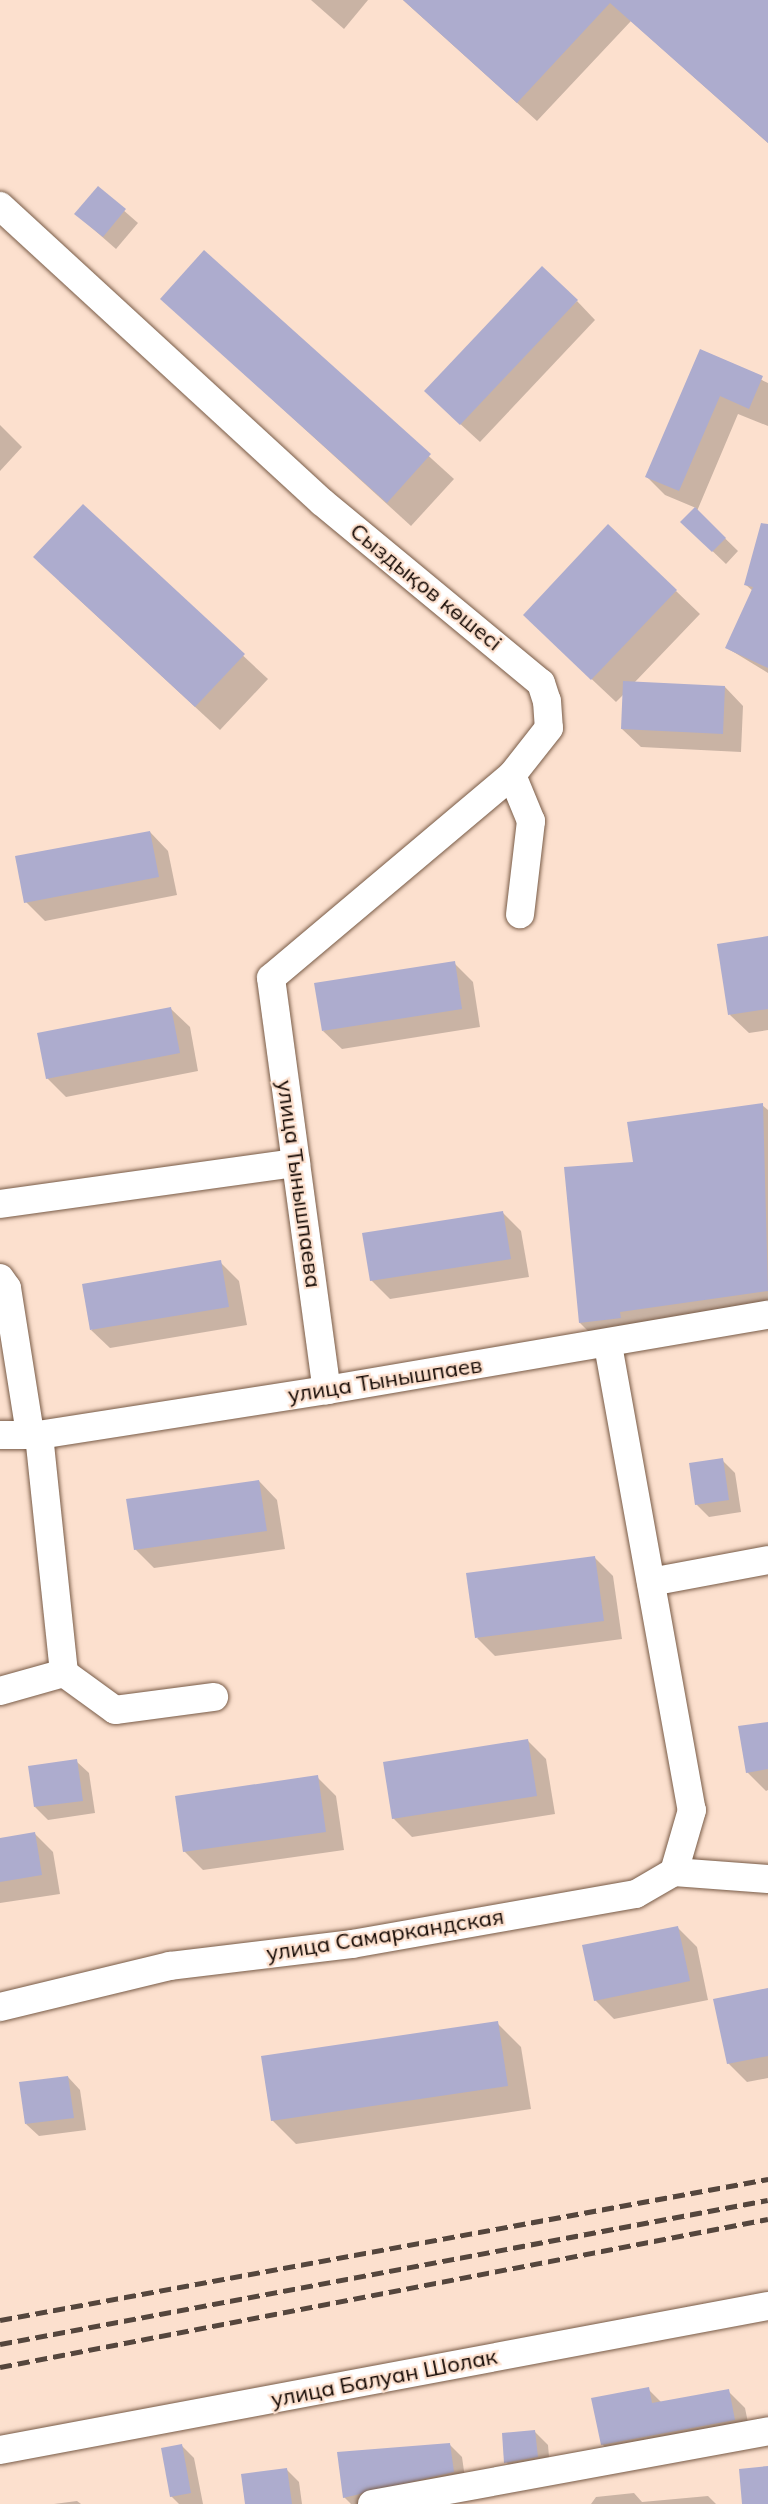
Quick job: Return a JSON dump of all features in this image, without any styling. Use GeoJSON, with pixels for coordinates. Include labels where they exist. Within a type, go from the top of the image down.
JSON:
{"type":"FeatureCollection","features":[{"type":"Feature","properties":{"kind":"street","name":"Сыздықов көшесі"},"geometry":{"type":"LineString","coordinates":[[0,206],[321,502],[541,683],[549,728],[512,775],[271,978]]}},
{"type":"Feature","properties":{"kind":"street"},"geometry":{"type":"LineString","coordinates":[[512,775],[531,821],[520,914]]}},
{"type":"Feature","properties":{"kind":"street","name":"улица Тынышпаева"},"geometry":{"type":"LineString","coordinates":[[271,978],[327,1390]]}},
{"type":"Feature","properties":{"kind":"street"},"geometry":{"type":"LineString","coordinates":[[0,1204],[296,1163]]}},
{"type":"Feature","properties":{"kind":"street"},"geometry":{"type":"LineString","coordinates":[[0,1278],[7,1288],[34,1434],[64,1673],[115,1710],[214,1697]]}},
{"type":"Feature","properties":{"kind":"street","name":"улица Тынышпаев"},"geometry":{"type":"LineString","coordinates":[[0,1436],[34,1434],[327,1390],[608,1345],[768,1315]]}},
{"type":"Feature","properties":{"kind":"street"},"geometry":{"type":"LineString","coordinates":[[608,1345],[692,1810],[674,1872],[768,1879]]}},
{"type":"Feature","properties":{"kind":"street"},"geometry":{"type":"LineString","coordinates":[[651,1582],[768,1560]]}},
{"type":"Feature","properties":{"kind":"street"},"geometry":{"type":"LineString","coordinates":[[0,1691],[64,1673]]}},
{"type":"Feature","properties":{"kind":"street","name":"улица Самаркандская"},"geometry":{"type":"LineString","coordinates":[[0,2007],[170,1966],[352,1944],[636,1894],[674,1872]]}},
{"type":"Feature","properties":{"kind":"street","name":"улица Балуан Шолак"},"geometry":{"type":"LineString","coordinates":[[0,2450],[768,2306]]}},
{"type":"Feature","properties":{"kind":"street"},"geometry":{"type":"LineString","coordinates":[[372,2504],[768,2431]]}},
{"type":"Feature","properties":{"kind":"building"},"geometry":{"type":"Polygon","coordinates":[[[403,0],[768,0],[768,143],[610,3],[517,103],[403,0]]]}},
{"type":"Feature","properties":{"kind":"building"},"geometry":{"type":"Polygon","coordinates":[[[98,186],[126,209],[103,237],[74,214],[98,186]]]}},
{"type":"Feature","properties":{"kind":"building"},"geometry":{"type":"Polygon","coordinates":[[[204,250],[431,454],[387,503],[160,299],[204,250]]]}},
{"type":"Feature","properties":{"kind":"building"},"geometry":{"type":"Polygon","coordinates":[[[542,266],[578,300],[460,425],[424,391],[542,266]]]}},
{"type":"Feature","properties":{"kind":"building"},"geometry":{"type":"Polygon","coordinates":[[[700,349],[763,376],[749,409],[720,396],[679,491],[645,477],[700,349]]]}},
{"type":"Feature","properties":{"kind":"building"},"geometry":{"type":"Polygon","coordinates":[[[83,504],[245,654],[195,707],[33,557],[83,504]]]}},
{"type":"Feature","properties":{"kind":"building"},"geometry":{"type":"Polygon","coordinates":[[[695,507],[726,538],[712,552],[680,522],[695,507]]]}},
{"type":"Feature","properties":{"kind":"building"},"geometry":{"type":"Polygon","coordinates":[[[761,523],[768,524],[768,668],[725,648],[753,587],[744,585],[761,523]]]}},
{"type":"Feature","properties":{"kind":"building"},"geometry":{"type":"Polygon","coordinates":[[[608,524],[677,590],[591,680],[523,615],[608,524]]]}},
{"type":"Feature","properties":{"kind":"building"},"geometry":{"type":"Polygon","coordinates":[[[623,681],[725,686],[723,734],[621,729],[623,681]]]}},
{"type":"Feature","properties":{"kind":"building"},"geometry":{"type":"Polygon","coordinates":[[[150,831],[159,877],[24,903],[15,856],[150,831]]]}},
{"type":"Feature","properties":{"kind":"building"},"geometry":{"type":"Polygon","coordinates":[[[768,936],[768,1009],[728,1015],[717,944],[768,936]]]}},
{"type":"Feature","properties":{"kind":"building"},"geometry":{"type":"Polygon","coordinates":[[[455,961],[462,1009],[322,1031],[314,983],[455,961]]]}},
{"type":"Feature","properties":{"kind":"building"},"geometry":{"type":"Polygon","coordinates":[[[171,1007],[180,1053],[46,1079],[37,1033],[171,1007]]]}},
{"type":"Feature","properties":{"kind":"building"},"geometry":{"type":"Polygon","coordinates":[[[763,1103],[768,1291],[620,1312],[621,1318],[579,1323],[564,1167],[633,1162],[627,1122],[763,1103]]]}},
{"type":"Feature","properties":{"kind":"building"},"geometry":{"type":"Polygon","coordinates":[[[503,1211],[511,1259],[370,1281],[362,1233],[503,1211]]]}},
{"type":"Feature","properties":{"kind":"building"},"geometry":{"type":"Polygon","coordinates":[[[221,1260],[229,1307],[90,1330],[82,1284],[221,1260]]]}},
{"type":"Feature","properties":{"kind":"building"},"geometry":{"type":"Polygon","coordinates":[[[723,1458],[729,1500],[695,1505],[689,1463],[723,1458]]]}},
{"type":"Feature","properties":{"kind":"building"},"geometry":{"type":"Polygon","coordinates":[[[259,1480],[267,1531],[134,1550],[126,1499],[259,1480]]]}},
{"type":"Feature","properties":{"kind":"building"},"geometry":{"type":"Polygon","coordinates":[[[595,1556],[604,1621],[475,1638],[466,1573],[595,1556]]]}},
{"type":"Feature","properties":{"kind":"building"},"geometry":{"type":"Polygon","coordinates":[[[768,1722],[768,1769],[746,1773],[738,1726],[768,1722]]]}},
{"type":"Feature","properties":{"kind":"building"},"geometry":{"type":"Polygon","coordinates":[[[528,1739],[537,1796],[392,1819],[383,1762],[528,1739]]]}},
{"type":"Feature","properties":{"kind":"building"},"geometry":{"type":"Polygon","coordinates":[[[77,1759],[83,1801],[34,1807],[28,1766],[77,1759]]]}},
{"type":"Feature","properties":{"kind":"building"},"geometry":{"type":"Polygon","coordinates":[[[318,1775],[326,1832],[183,1852],[175,1796],[318,1775]]]}},
{"type":"Feature","properties":{"kind":"building"},"geometry":{"type":"Polygon","coordinates":[[[35,1832],[42,1875],[0,1882],[0,1838],[35,1832]]]}},
{"type":"Feature","properties":{"kind":"building"},"geometry":{"type":"Polygon","coordinates":[[[678,1926],[690,1981],[594,2001],[582,1945],[678,1926]]]}},
{"type":"Feature","properties":{"kind":"building"},"geometry":{"type":"Polygon","coordinates":[[[768,1988],[768,2056],[727,2064],[713,1999],[768,1988]]]}},
{"type":"Feature","properties":{"kind":"building"},"geometry":{"type":"Polygon","coordinates":[[[498,2021],[508,2086],[271,2121],[261,2056],[498,2021]]]}},
{"type":"Feature","properties":{"kind":"building"},"geometry":{"type":"Polygon","coordinates":[[[68,2076],[74,2118],[25,2124],[19,2082],[68,2076]]]}},
{"type":"Feature","properties":{"kind":"building"},"geometry":{"type":"Polygon","coordinates":[[[649,2387],[652,2403],[729,2389],[735,2420],[601,2445],[591,2398],[649,2387]]]}},
{"type":"Feature","properties":{"kind":"building"},"geometry":{"type":"Polygon","coordinates":[[[535,2430],[538,2457],[504,2463],[502,2433],[535,2430]]]}},
{"type":"Feature","properties":{"kind":"building"},"geometry":{"type":"Polygon","coordinates":[[[450,2443],[454,2472],[343,2498],[337,2452],[450,2443]]]}},
{"type":"Feature","properties":{"kind":"building"},"geometry":{"type":"Polygon","coordinates":[[[182,2444],[191,2493],[170,2497],[161,2448],[182,2444]]]}},
{"type":"Feature","properties":{"kind":"building"},"geometry":{"type":"Polygon","coordinates":[[[768,2466],[768,2504],[742,2504],[739,2469],[768,2466]]]}},
{"type":"Feature","properties":{"kind":"building"},"geometry":{"type":"Polygon","coordinates":[[[287,2468],[292,2504],[245,2504],[241,2474],[287,2468]]]}},
{"type":"Feature","properties":{"kind":"railway"},"geometry":{"type":"LineString","coordinates":[[0,2320],[768,2179]]}},
{"type":"Feature","properties":{"kind":"railway"},"geometry":{"type":"LineString","coordinates":[[0,2344],[768,2200]]}},
{"type":"Feature","properties":{"kind":"railway"},"geometry":{"type":"LineString","coordinates":[[0,2367],[768,2219]]}}]}
